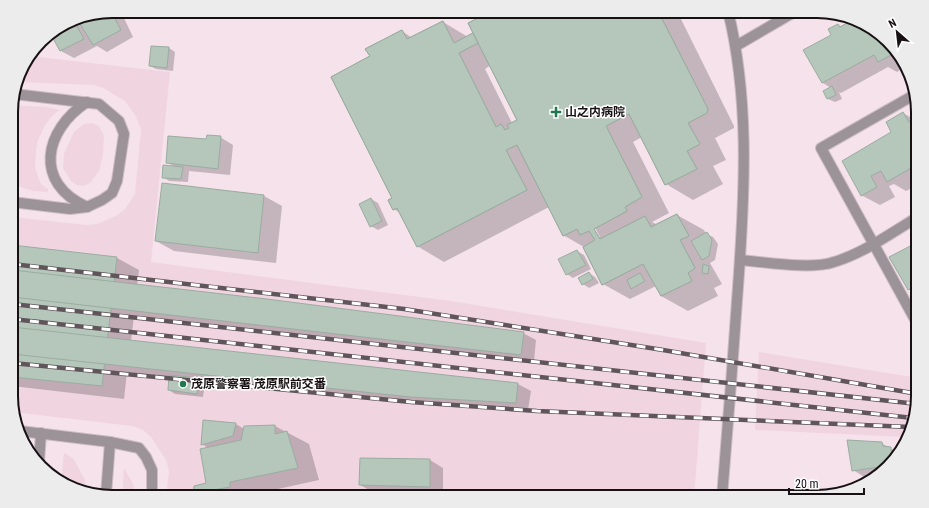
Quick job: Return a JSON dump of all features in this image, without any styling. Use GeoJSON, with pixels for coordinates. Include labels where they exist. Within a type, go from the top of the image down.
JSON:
{"type":"FeatureCollection","features":[{"type":"Feature","properties":{"kind":"street"},"geometry":{"type":"LineString","coordinates":[[723,490],[744,191],[744,130],[736,46],[730,18]]}},
{"type":"Feature","properties":{"kind":"street"},"geometry":{"type":"LineString","coordinates":[[736,46],[784,18]]}},
{"type":"Feature","properties":{"kind":"street"},"geometry":{"type":"LineString","coordinates":[[18,203],[70,209],[87,207],[102,200],[112,193],[118,181],[124,134],[119,121],[99,104],[20,95]]}},
{"type":"Feature","properties":{"kind":"street"},"geometry":{"type":"LineString","coordinates":[[910,97],[820,148],[911,313]]}},
{"type":"Feature","properties":{"kind":"street"},"geometry":{"type":"LineString","coordinates":[[87,102],[76,109],[58,132],[53,142],[49,164],[54,178],[64,193],[74,201],[87,207]]}},
{"type":"Feature","properties":{"kind":"street"},"geometry":{"type":"LineString","coordinates":[[740,260],[810,265],[833,263],[872,244],[911,221]]}},
{"type":"Feature","properties":{"kind":"street"},"geometry":{"type":"LineString","coordinates":[[26,432],[110,442],[139,448],[146,457],[152,470],[152,490]]}},
{"type":"Feature","properties":{"kind":"street"},"geometry":{"type":"LineString","coordinates":[[40,455],[42,433]]}},
{"type":"Feature","properties":{"kind":"street"},"geometry":{"type":"LineString","coordinates":[[106,490],[110,442]]}},
{"type":"Feature","properties":{"kind":"shaded area"},"geometry":{"type":"Polygon","coordinates":[[[37,57],[170,72],[151,262],[451,301],[706,343],[695,490],[167,490],[169,471],[166,460],[151,437],[143,430],[132,426],[20,413],[18,396],[18,218],[87,225],[97,224],[116,216],[125,209],[135,194],[141,129],[135,115],[125,101],[95,85],[23,82],[37,57]]]}},
{"type":"Feature","properties":{"kind":"shaded area"},"geometry":{"type":"Polygon","coordinates":[[[19,105],[47,107],[60,110],[53,115],[45,125],[38,140],[36,150],[35,167],[41,184],[48,189],[48,192],[33,191],[18,186],[19,105]]]}},
{"type":"Feature","properties":{"kind":"shaded area"},"geometry":{"type":"Polygon","coordinates":[[[92,123],[99,126],[104,136],[103,154],[99,171],[90,183],[83,186],[77,185],[71,181],[63,168],[64,154],[74,132],[84,124],[92,123]]]}},
{"type":"Feature","properties":{"kind":"shaded area"},"geometry":{"type":"Polygon","coordinates":[[[759,352],[911,377],[911,402],[908,420],[901,437],[755,430],[759,352]]]}},
{"type":"Feature","properties":{"kind":"shaded area"},"geometry":{"type":"Polygon","coordinates":[[[64,453],[73,458],[84,478],[87,487],[76,483],[62,475],[64,453]]]}},
{"type":"Feature","properties":{"kind":"shaded area"},"geometry":{"type":"Polygon","coordinates":[[[124,468],[133,484],[134,490],[122,490],[124,468]]]}},
{"type":"Feature","properties":{"kind":"building"},"geometry":{"type":"Polygon","coordinates":[[[115,18],[121,30],[93,45],[80,24],[100,19],[115,18]]]}},
{"type":"Feature","properties":{"kind":"building"},"geometry":{"type":"Polygon","coordinates":[[[478,18],[662,18],[708,109],[707,113],[688,123],[700,144],[687,151],[697,169],[665,185],[629,114],[606,126],[642,197],[625,207],[627,211],[594,229],[600,239],[645,216],[651,227],[677,214],[689,236],[680,240],[695,268],[688,273],[692,281],[661,296],[643,264],[602,285],[583,247],[595,240],[589,231],[580,235],[577,229],[563,236],[517,145],[506,150],[527,190],[417,247],[397,208],[393,210],[388,200],[392,198],[331,77],[370,56],[365,49],[402,30],[407,39],[443,21],[454,43],[473,33],[478,43],[459,53],[496,127],[501,124],[505,130],[509,128],[507,125],[517,120],[468,23],[478,18]],[[420,71],[386,89],[414,145],[449,127],[420,71]],[[448,172],[430,181],[439,199],[457,191],[448,172]]]}},
{"type":"Feature","properties":{"kind":"building"},"geometry":{"type":"Polygon","coordinates":[[[478,18],[662,18],[708,109],[707,113],[688,123],[700,144],[687,151],[697,169],[665,185],[629,114],[606,126],[642,197],[625,207],[627,211],[594,229],[600,239],[645,216],[651,227],[677,214],[689,236],[680,240],[695,268],[688,273],[692,281],[661,296],[643,264],[602,285],[583,247],[595,240],[589,231],[580,235],[577,229],[563,236],[517,145],[506,150],[527,190],[417,247],[397,208],[393,210],[388,200],[392,198],[331,77],[370,56],[365,49],[402,30],[407,39],[443,21],[454,43],[473,33],[478,43],[459,53],[496,127],[501,124],[505,130],[509,128],[507,125],[517,120],[468,23],[478,18]]]}},
{"type":"Feature","properties":{"kind":"building"},"geometry":{"type":"Polygon","coordinates":[[[847,23],[864,31],[877,41],[877,52],[888,52],[891,55],[878,62],[874,55],[822,83],[803,50],[831,35],[828,29],[838,24],[840,27],[847,23]]]}},
{"type":"Feature","properties":{"kind":"building"},"geometry":{"type":"Polygon","coordinates":[[[76,25],[84,39],[60,51],[53,39],[76,25]]]}},
{"type":"Feature","properties":{"kind":"building"},"geometry":{"type":"Polygon","coordinates":[[[151,46],[169,47],[167,68],[149,66],[151,46]]]}},
{"type":"Feature","properties":{"kind":"building"},"geometry":{"type":"Polygon","coordinates":[[[832,86],[836,95],[827,99],[823,91],[832,86]]]}},
{"type":"Feature","properties":{"kind":"building"},"geometry":{"type":"Polygon","coordinates":[[[903,112],[909,122],[911,121],[911,168],[887,182],[881,171],[871,176],[877,187],[861,196],[842,161],[891,132],[886,122],[903,112]]]}},
{"type":"Feature","properties":{"kind":"building"},"geometry":{"type":"Polygon","coordinates":[[[207,135],[221,136],[218,169],[166,163],[168,136],[206,139],[207,135]]]}},
{"type":"Feature","properties":{"kind":"building"},"geometry":{"type":"Polygon","coordinates":[[[163,165],[183,167],[181,179],[162,178],[163,165]]]}},
{"type":"Feature","properties":{"kind":"building"},"geometry":{"type":"Polygon","coordinates":[[[162,183],[264,195],[258,253],[155,241],[162,183]]]}},
{"type":"Feature","properties":{"kind":"building"},"geometry":{"type":"Polygon","coordinates":[[[371,198],[382,221],[370,227],[359,204],[371,198]]]}},
{"type":"Feature","properties":{"kind":"building"},"geometry":{"type":"Polygon","coordinates":[[[707,232],[712,240],[709,256],[702,260],[691,241],[707,232]]]}},
{"type":"Feature","properties":{"kind":"building"},"geometry":{"type":"Polygon","coordinates":[[[18,246],[117,257],[102,386],[18,378],[18,246]]]}},
{"type":"Feature","properties":{"kind":"building"},"geometry":{"type":"Polygon","coordinates":[[[911,246],[911,288],[908,290],[889,257],[911,246]]]}},
{"type":"Feature","properties":{"kind":"building"},"geometry":{"type":"Polygon","coordinates":[[[577,250],[586,265],[566,275],[558,259],[577,250]]]}},
{"type":"Feature","properties":{"kind":"building"},"geometry":{"type":"Polygon","coordinates":[[[703,264],[709,266],[708,274],[702,273],[703,264]]]}},
{"type":"Feature","properties":{"kind":"building"},"geometry":{"type":"Polygon","coordinates":[[[18,271],[267,299],[524,332],[521,355],[18,298],[18,271]]]}},
{"type":"Feature","properties":{"kind":"building"},"geometry":{"type":"Polygon","coordinates":[[[589,272],[593,279],[582,285],[578,278],[589,272]]]}},
{"type":"Feature","properties":{"kind":"building"},"geometry":{"type":"Polygon","coordinates":[[[640,273],[645,281],[631,289],[627,280],[640,273]]]}},
{"type":"Feature","properties":{"kind":"building"},"geometry":{"type":"Polygon","coordinates":[[[18,328],[518,383],[516,403],[410,397],[18,355],[18,328]]]}},
{"type":"Feature","properties":{"kind":"building","name":"茂原警察署 茂原駅前交番"},"geometry":{"type":"Polygon","coordinates":[[[169,375],[198,378],[197,394],[168,390],[169,375]]]}},
{"type":"Feature","properties":{"kind":"building"},"geometry":{"type":"Polygon","coordinates":[[[203,420],[236,423],[233,436],[201,445],[203,420]]]}},
{"type":"Feature","properties":{"kind":"building"},"geometry":{"type":"Polygon","coordinates":[[[275,425],[275,434],[287,431],[298,468],[230,482],[230,487],[213,490],[194,490],[194,486],[206,483],[200,449],[241,440],[244,426],[275,425]]]}},
{"type":"Feature","properties":{"kind":"building"},"geometry":{"type":"Polygon","coordinates":[[[847,440],[882,442],[883,446],[891,447],[891,452],[879,467],[852,471],[847,440]]]}},
{"type":"Feature","properties":{"kind":"building"},"geometry":{"type":"Polygon","coordinates":[[[360,458],[430,459],[430,487],[359,485],[360,458]]]}},
{"type":"Feature","properties":{"kind":"railway"},"geometry":{"type":"LineString","coordinates":[[18,265],[404,309],[663,350],[911,393]]}},
{"type":"Feature","properties":{"kind":"railway"},"geometry":{"type":"LineString","coordinates":[[18,305],[911,403]]}},
{"type":"Feature","properties":{"kind":"railway"},"geometry":{"type":"LineString","coordinates":[[18,320],[908,417]]}},
{"type":"Feature","properties":{"kind":"railway"},"geometry":{"type":"LineString","coordinates":[[18,364],[411,402],[537,411],[906,427]]}},
{"type":"Feature","properties":{"kind":"place","name":"山之内病院"},"geometry":{"type":"Point","coordinates":[556,112]}},
{"type":"Feature","properties":{"kind":"place","name":"茂原警察署 茂原駅前交番"},"geometry":{"type":"Point","coordinates":[183,384]}}]}
